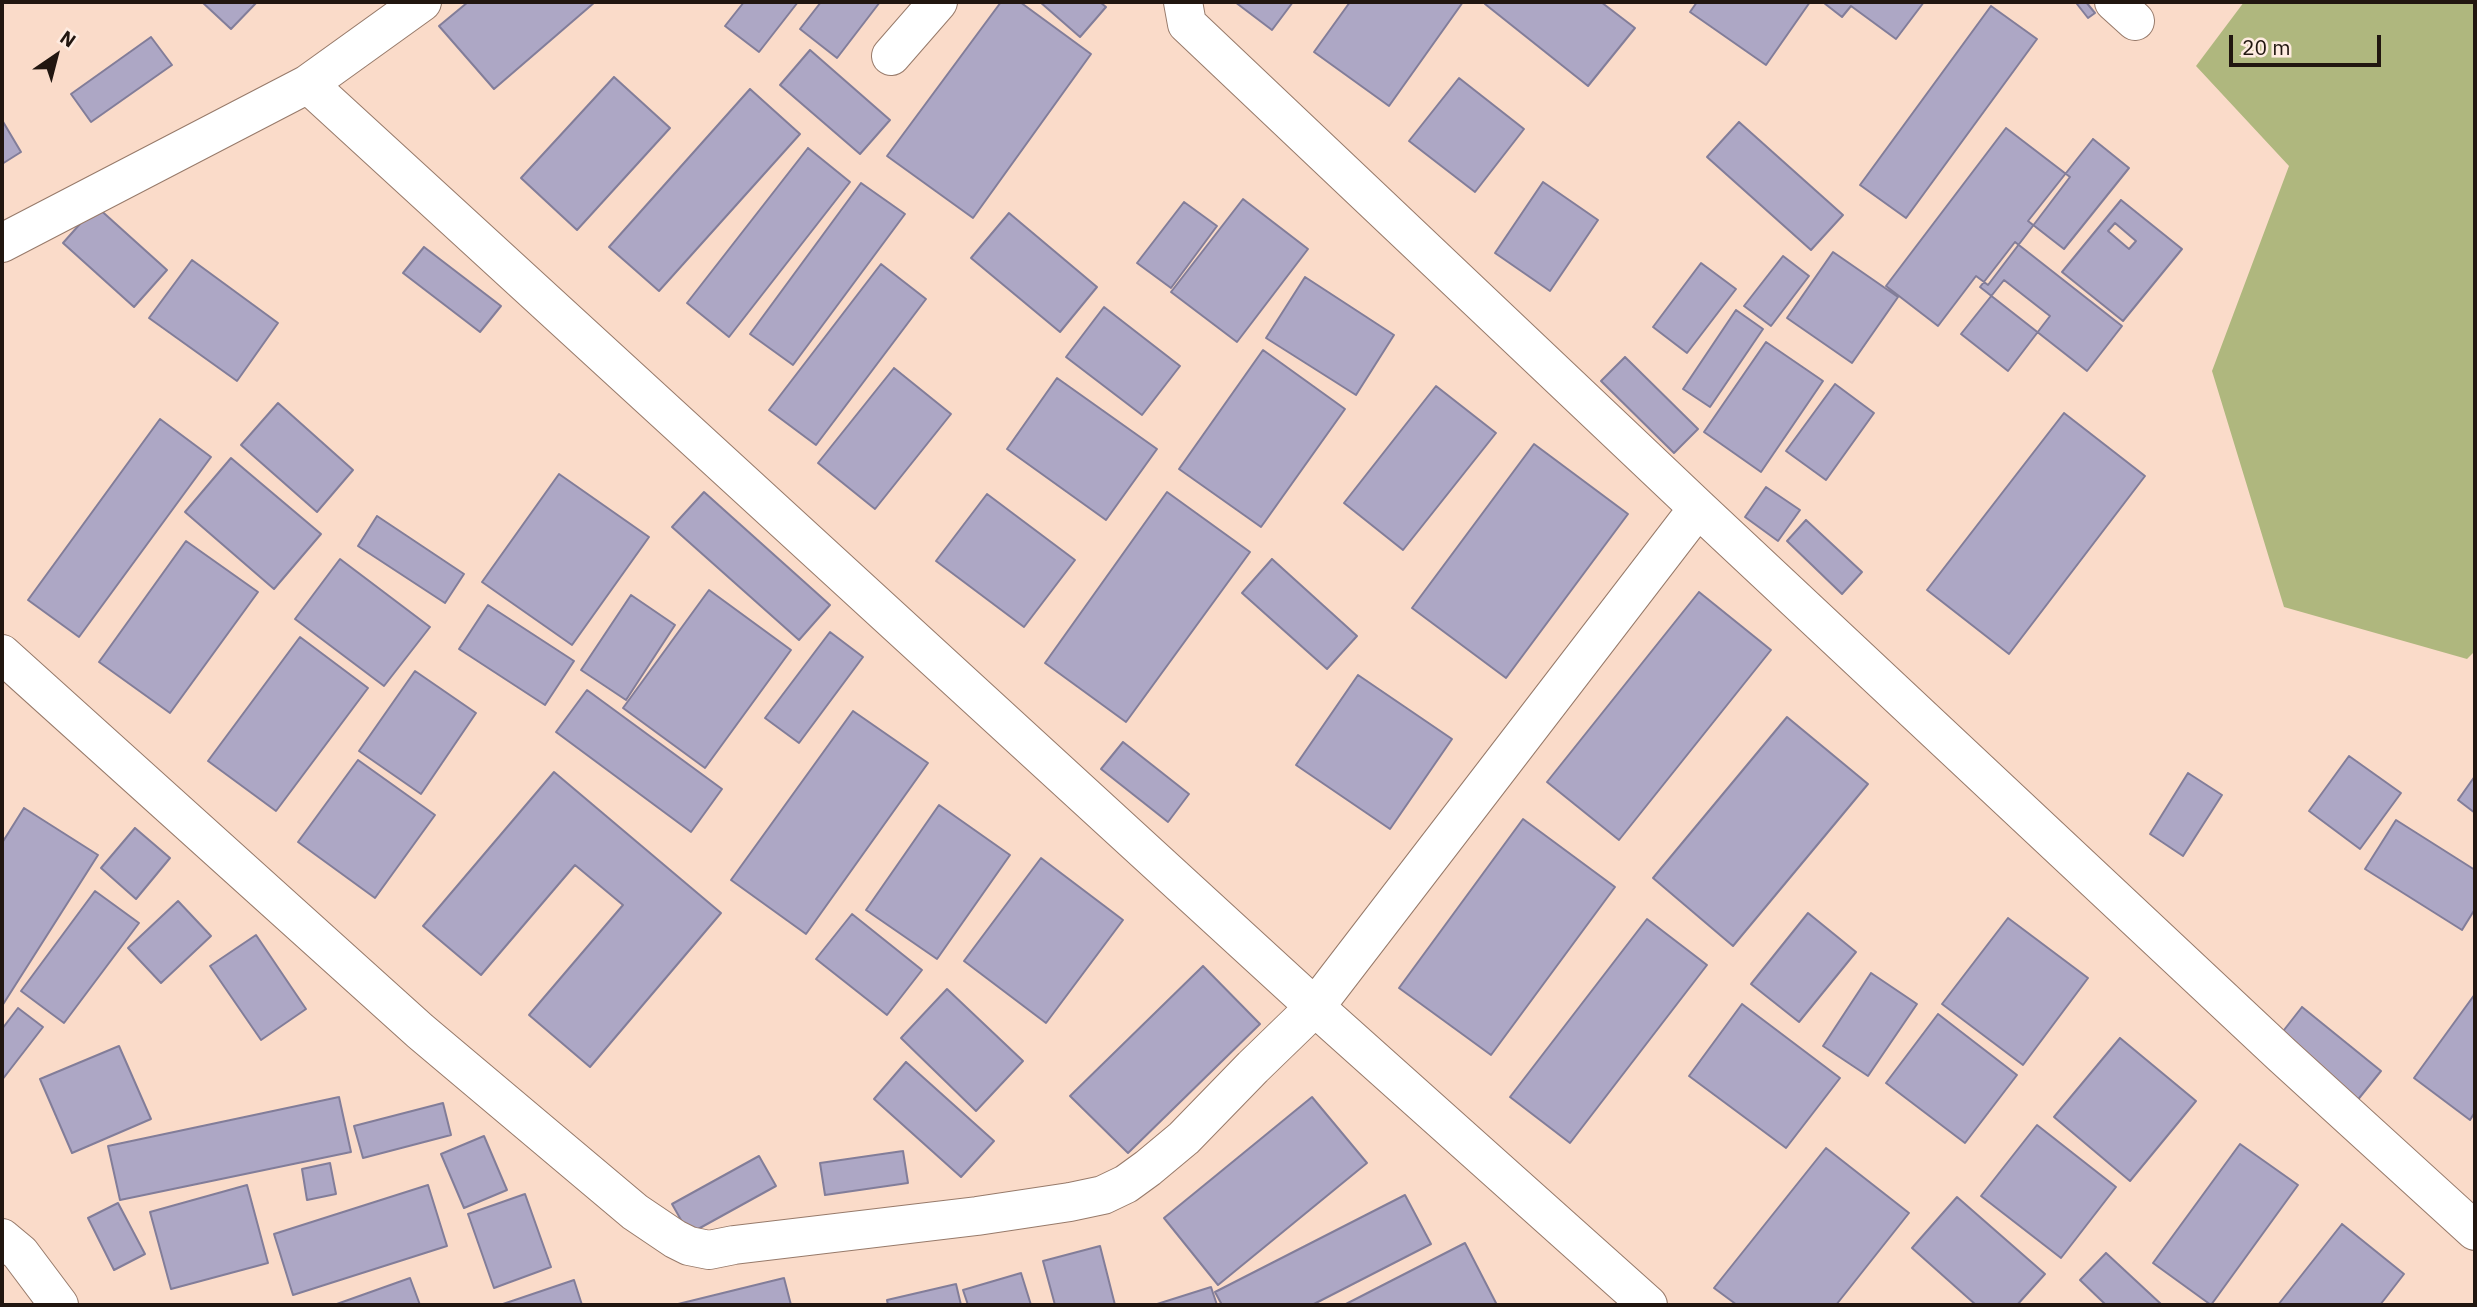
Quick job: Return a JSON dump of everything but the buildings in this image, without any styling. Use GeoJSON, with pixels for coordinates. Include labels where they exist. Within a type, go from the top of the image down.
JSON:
{"type":"FeatureCollection","features":[{"type":"Feature","properties":{"kind":"street"},"geometry":{"type":"LineString","coordinates":[[2,243],[308,84],[422,2]]}},
{"type":"Feature","properties":{"kind":"street"},"geometry":{"type":"LineString","coordinates":[[891,56],[938,2]]}},
{"type":"Feature","properties":{"kind":"street"},"geometry":{"type":"LineString","coordinates":[[1183,2],[1186,23],[1698,508],[2475,1231]]}},
{"type":"Feature","properties":{"kind":"street"},"geometry":{"type":"LineString","coordinates":[[308,84],[1315,1007],[1648,1305]]}},
{"type":"Feature","properties":{"kind":"street"},"geometry":{"type":"LineString","coordinates":[[2,654],[420,1031],[635,1212],[675,1240],[709,1250],[977,1216],[1103,1195],[1126,1184],[1184,1138],[1252,1067],[1315,1007],[1698,508]]}},
{"type":"Feature","properties":{"kind":"street"},"geometry":{"type":"LineString","coordinates":[[2,1238],[20,1253],[59,1305]]}},
{"type":"Feature","properties":{"kind":"green space"},"geometry":{"type":"Polygon","coordinates":[[[2244,2],[2475,2],[2475,651],[2467,659],[2284,607],[2212,371],[2289,166],[2196,66],[2244,2]]]}}]}
